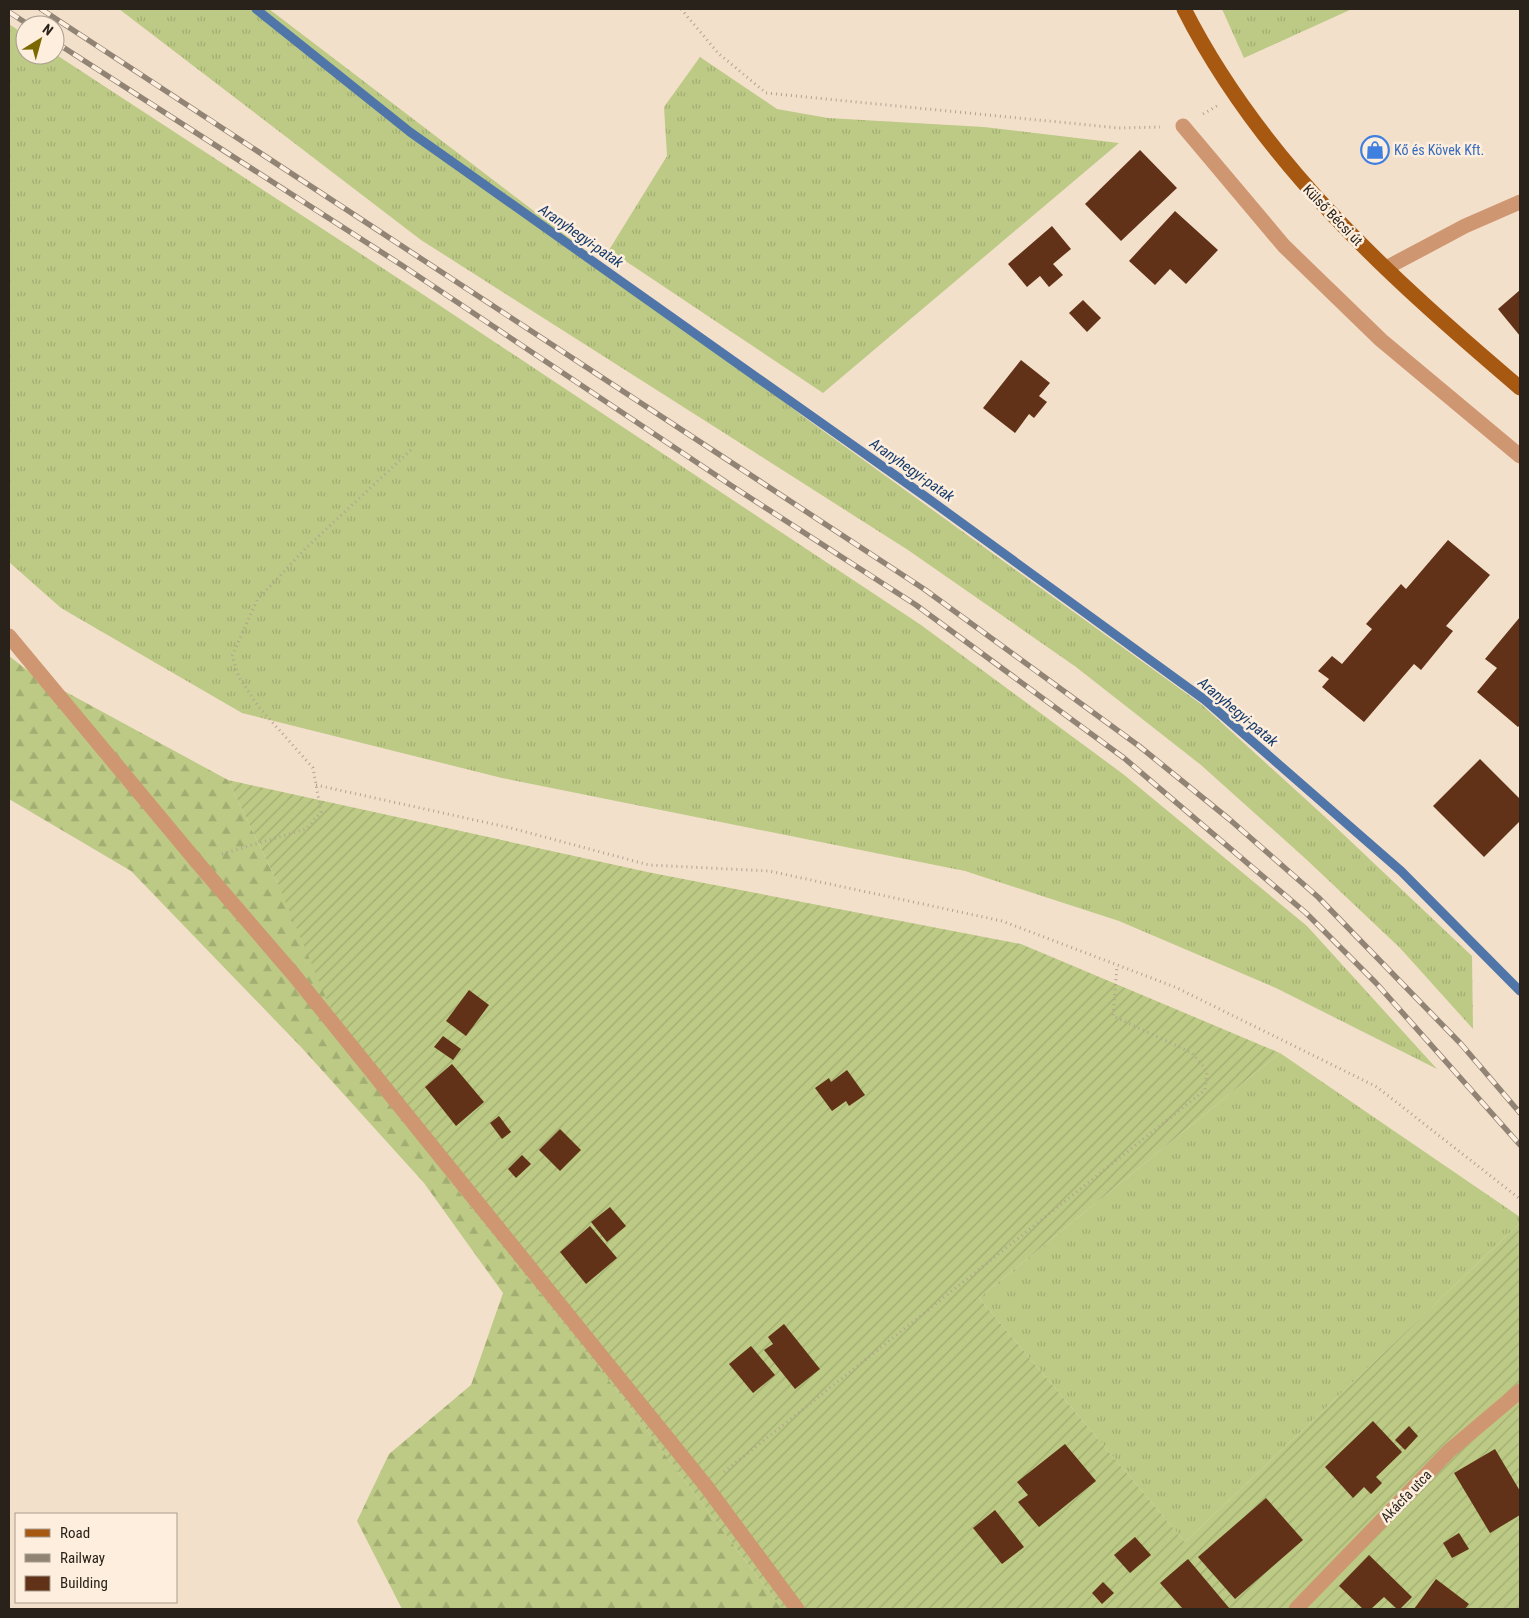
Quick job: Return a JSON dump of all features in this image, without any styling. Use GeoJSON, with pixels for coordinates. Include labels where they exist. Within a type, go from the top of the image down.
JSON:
{"type":"FeatureCollection","features":[{"type":"Feature","properties":{"kind":"main road","name":"Külső Bécsi út"},"geometry":{"type":"LineString","coordinates":[[1184,9],[1235,96],[1299,180],[1386,268],[1454,332],[1520,388]]}},
{"type":"Feature","properties":{"kind":"street"},"geometry":{"type":"LineString","coordinates":[[1183,126],[1284,246],[1381,340],[1520,456]]}},
{"type":"Feature","properties":{"kind":"street"},"geometry":{"type":"LineString","coordinates":[[1386,268],[1465,226],[1520,202]]}},
{"type":"Feature","properties":{"kind":"street"},"geometry":{"type":"LineString","coordinates":[[9,636],[197,862],[294,974],[706,1486],[797,1609]]}},
{"type":"Feature","properties":{"kind":"street","name":"Akácfa utca"},"geometry":{"type":"LineString","coordinates":[[1297,1609],[1449,1451],[1520,1390]]}},
{"type":"Feature","properties":{"kind":"path"},"geometry":{"type":"LineString","coordinates":[[681,9],[718,53],[766,92],[1119,128],[1183,126],[1235,96]]}},
{"type":"Feature","properties":{"kind":"path"},"geometry":{"type":"LineString","coordinates":[[197,862],[306,829],[321,812],[313,768],[258,706],[239,677],[232,656],[257,600],[305,548],[413,448]]}},
{"type":"Feature","properties":{"kind":"path"},"geometry":{"type":"LineString","coordinates":[[316,785],[511,828],[649,865],[769,872],[1002,921],[1174,987],[1377,1087],[1520,1199]]}},
{"type":"Feature","properties":{"kind":"path"},"geometry":{"type":"LineString","coordinates":[[706,1486],[1205,1090],[1207,1070],[1192,1053],[1113,1016],[1117,966]]}},
{"type":"Feature","properties":{"kind":"green space"},"geometry":{"type":"Polygon","coordinates":[[[119,9],[269,9],[804,417],[1201,704],[1324,816],[1472,956],[1473,1029],[1400,948],[1307,860],[1201,765],[1076,667],[908,550],[421,240],[119,9]]]}},
{"type":"Feature","properties":{"kind":"green space"},"geometry":{"type":"Polygon","coordinates":[[[1222,9],[1352,9],[1244,58],[1222,9]]]}},
{"type":"Feature","properties":{"kind":"green space"},"geometry":{"type":"Polygon","coordinates":[[[9,24],[15,28],[15,65],[65,65],[65,61],[436,303],[921,625],[1123,774],[1307,926],[1437,1069],[1276,988],[1119,921],[965,871],[502,778],[242,713],[61,608],[9,562],[9,24]]]}},
{"type":"Feature","properties":{"kind":"green space"},"geometry":{"type":"Polygon","coordinates":[[[700,57],[777,109],[828,118],[984,127],[1119,143],[823,393],[609,250],[667,156],[664,107],[700,57]]]}},
{"type":"Feature","properties":{"kind":"green space"},"geometry":{"type":"Polygon","coordinates":[[[9,656],[31,673],[228,780],[278,884],[617,1391],[782,1609],[402,1609],[357,1521],[389,1454],[471,1385],[503,1293],[424,1183],[301,1047],[131,871],[9,799],[9,656]]]}},
{"type":"Feature","properties":{"kind":"green space"},"geometry":{"type":"Polygon","coordinates":[[[228,780],[652,873],[1021,944],[1280,1053],[979,1298],[1185,1542],[1520,1223],[1520,1609],[782,1609],[617,1391],[350,1055],[278,884],[228,780]]]}},
{"type":"Feature","properties":{"kind":"green space"},"geometry":{"type":"Polygon","coordinates":[[[1280,1053],[1520,1217],[1520,1223],[1185,1542],[979,1298],[1280,1053]]]}},
{"type":"Feature","properties":{"kind":"building"},"geometry":{"type":"Polygon","coordinates":[[[1140,150],[1177,188],[1121,241],[1085,204],[1140,150]]]}},
{"type":"Feature","properties":{"kind":"building"},"geometry":{"type":"Polygon","coordinates":[[[1175,211],[1218,250],[1186,284],[1170,269],[1155,285],[1129,261],[1175,211]]]}},
{"type":"Feature","properties":{"kind":"building"},"geometry":{"type":"Polygon","coordinates":[[[1052,226],[1071,249],[1053,264],[1063,275],[1049,287],[1040,276],[1027,287],[1008,264],[1052,226]]]}},
{"type":"Feature","properties":{"kind":"building"},"geometry":{"type":"Polygon","coordinates":[[[1520,290],[1520,336],[1498,309],[1520,290]]]}},
{"type":"Feature","properties":{"kind":"building"},"geometry":{"type":"Polygon","coordinates":[[[1083,300],[1101,318],[1087,332],[1069,313],[1083,300]]]}},
{"type":"Feature","properties":{"kind":"building"},"geometry":{"type":"Polygon","coordinates":[[[1021,360],[1050,383],[1039,396],[1047,402],[1034,418],[1029,414],[1015,433],[983,408],[1021,360]]]}},
{"type":"Feature","properties":{"kind":"building"},"geometry":{"type":"Polygon","coordinates":[[[1448,540],[1490,575],[1446,626],[1453,631],[1421,670],[1414,664],[1364,722],[1322,687],[1329,679],[1318,671],[1332,656],[1342,664],[1372,629],[1366,624],[1401,584],[1406,589],[1448,540]]]}},
{"type":"Feature","properties":{"kind":"building"},"geometry":{"type":"Polygon","coordinates":[[[1520,617],[1520,725],[1518,727],[1477,692],[1497,668],[1485,659],[1520,617]]]}},
{"type":"Feature","properties":{"kind":"building"},"geometry":{"type":"Polygon","coordinates":[[[1480,759],[1520,799],[1520,821],[1484,857],[1433,806],[1480,759]]]}},
{"type":"Feature","properties":{"kind":"building"},"geometry":{"type":"Polygon","coordinates":[[[469,990],[489,1005],[466,1036],[446,1021],[469,990]]]}},
{"type":"Feature","properties":{"kind":"building"},"geometry":{"type":"Polygon","coordinates":[[[443,1036],[461,1049],[453,1060],[434,1047],[443,1036]]]}},
{"type":"Feature","properties":{"kind":"building"},"geometry":{"type":"Polygon","coordinates":[[[452,1064],[484,1102],[456,1126],[425,1087],[452,1064]]]}},
{"type":"Feature","properties":{"kind":"building"},"geometry":{"type":"Polygon","coordinates":[[[847,1070],[865,1095],[849,1106],[846,1101],[832,1111],[815,1088],[829,1078],[831,1082],[847,1070]]]}},
{"type":"Feature","properties":{"kind":"building"},"geometry":{"type":"Polygon","coordinates":[[[499,1116],[511,1132],[502,1139],[490,1123],[499,1116]]]}},
{"type":"Feature","properties":{"kind":"building"},"geometry":{"type":"Polygon","coordinates":[[[560,1129],[581,1150],[560,1171],[539,1150],[560,1129]]]}},
{"type":"Feature","properties":{"kind":"building"},"geometry":{"type":"Polygon","coordinates":[[[522,1155],[531,1164],[516,1178],[508,1169],[522,1155]]]}},
{"type":"Feature","properties":{"kind":"building"},"geometry":{"type":"Polygon","coordinates":[[[610,1207],[626,1226],[607,1242],[591,1222],[610,1207]]]}},
{"type":"Feature","properties":{"kind":"building"},"geometry":{"type":"Polygon","coordinates":[[[590,1226],[617,1258],[586,1284],[560,1252],[590,1226]]]}},
{"type":"Feature","properties":{"kind":"building"},"geometry":{"type":"Polygon","coordinates":[[[784,1324],[820,1369],[795,1389],[764,1350],[773,1344],[768,1337],[784,1324]]]}},
{"type":"Feature","properties":{"kind":"building"},"geometry":{"type":"Polygon","coordinates":[[[751,1346],[775,1375],[753,1393],[729,1364],[751,1346]]]}},
{"type":"Feature","properties":{"kind":"building"},"geometry":{"type":"Polygon","coordinates":[[[1373,1421],[1402,1452],[1376,1477],[1382,1483],[1371,1494],[1364,1487],[1353,1498],[1325,1467],[1373,1421]]]}},
{"type":"Feature","properties":{"kind":"building"},"geometry":{"type":"Polygon","coordinates":[[[1409,1426],[1418,1436],[1405,1450],[1395,1440],[1409,1426]]]}},
{"type":"Feature","properties":{"kind":"building"},"geometry":{"type":"Polygon","coordinates":[[[1065,1444],[1096,1481],[1039,1527],[1018,1502],[1028,1495],[1017,1482],[1065,1444]]]}},
{"type":"Feature","properties":{"kind":"building"},"geometry":{"type":"Polygon","coordinates":[[[1495,1449],[1520,1491],[1520,1515],[1490,1533],[1454,1473],[1495,1449]]]}},
{"type":"Feature","properties":{"kind":"building"},"geometry":{"type":"Polygon","coordinates":[[[1266,1498],[1303,1540],[1235,1599],[1198,1557],[1266,1498]]]}},
{"type":"Feature","properties":{"kind":"building"},"geometry":{"type":"Polygon","coordinates":[[[995,1510],[1024,1547],[1002,1564],[973,1528],[995,1510]]]}},
{"type":"Feature","properties":{"kind":"building"},"geometry":{"type":"Polygon","coordinates":[[[1459,1533],[1469,1549],[1452,1558],[1443,1543],[1459,1533]]]}},
{"type":"Feature","properties":{"kind":"building"},"geometry":{"type":"Polygon","coordinates":[[[1135,1537],[1151,1555],[1130,1573],[1114,1555],[1135,1537]]]}},
{"type":"Feature","properties":{"kind":"building"},"geometry":{"type":"Polygon","coordinates":[[[1369,1555],[1412,1597],[1400,1609],[1397,1609],[1384,1597],[1371,1609],[1363,1609],[1339,1586],[1369,1555]]]}},
{"type":"Feature","properties":{"kind":"building"},"geometry":{"type":"Polygon","coordinates":[[[1188,1559],[1230,1609],[1183,1609],[1160,1583],[1188,1559]]]}},
{"type":"Feature","properties":{"kind":"building"},"geometry":{"type":"Polygon","coordinates":[[[1436,1579],[1469,1604],[1465,1609],[1414,1609],[1436,1579]]]}},
{"type":"Feature","properties":{"kind":"building"},"geometry":{"type":"Polygon","coordinates":[[[1103,1582],[1114,1593],[1102,1604],[1092,1593],[1103,1582]]]}},
{"type":"Feature","properties":{"kind":"waterway","name":"Aranyhegyi-patak"},"geometry":{"type":"LineString","coordinates":[[256,9],[410,132],[926,497],[1205,700],[1401,871],[1520,991]]}},
{"type":"Feature","properties":{"kind":"railway"},"geometry":{"type":"LineString","coordinates":[[41,9],[924,589],[1139,746],[1229,819],[1318,897],[1461,1044],[1520,1113]]}},
{"type":"Feature","properties":{"kind":"railway"},"geometry":{"type":"LineString","coordinates":[[9,12],[15,16]]}},
{"type":"Feature","properties":{"kind":"railway"},"geometry":{"type":"LineString","coordinates":[[65,48],[403,266],[735,488],[916,605],[1124,758],[1306,913],[1376,983],[1520,1145]]}},
{"type":"Feature","properties":{"kind":"place","name":"Kő és Kövek Kft."},"geometry":{"type":"Point","coordinates":[1375,150]}}]}
